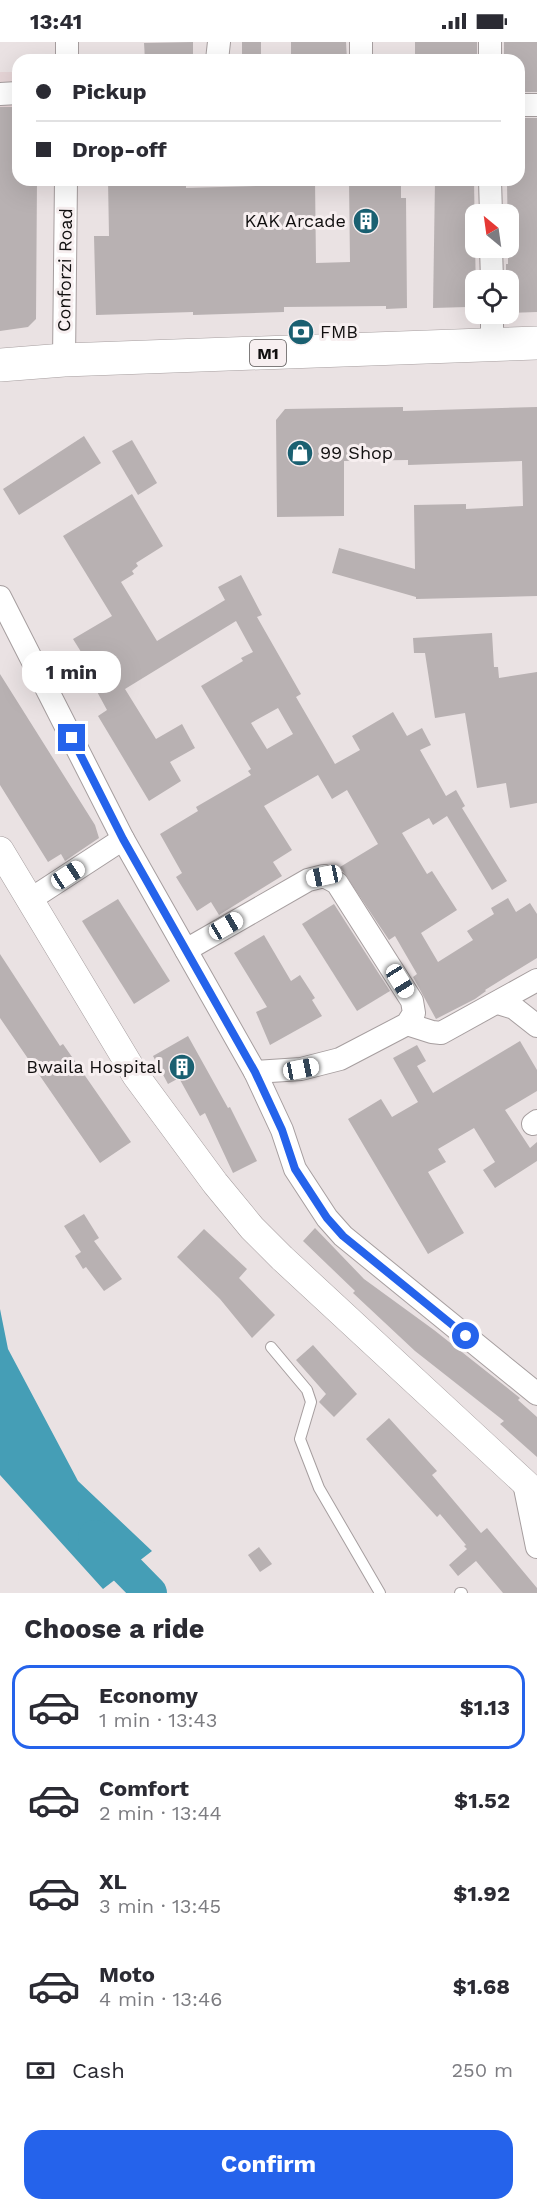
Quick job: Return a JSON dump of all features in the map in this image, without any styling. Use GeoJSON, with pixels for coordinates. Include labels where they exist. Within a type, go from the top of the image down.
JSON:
{"type":"FeatureCollection","features":[{"type":"Feature","properties":{"kind":"highway","name":"M1"},"geometry":{"type":"LineString","coordinates":[[0,365],[492,329],[537,343]]}},
{"type":"Feature","properties":{"kind":"street","name":"Conforzi Road"},"geometry":{"type":"LineString","coordinates":[[64,360],[66,186]]}},
{"type":"Feature","properties":{"kind":"street"},"geometry":{"type":"LineString","coordinates":[[490,186],[491,204]]}},
{"type":"Feature","properties":{"kind":"street"},"geometry":{"type":"LineString","coordinates":[[0,597],[123,839],[255,1072],[282,1130],[295,1169],[327,1218],[343,1236],[537,1394]]}},
{"type":"Feature","properties":{"kind":"street"},"geometry":{"type":"LineString","coordinates":[[31,899],[123,839]]}},
{"type":"Feature","properties":{"kind":"street"},"geometry":{"type":"LineString","coordinates":[[0,850],[135,1076],[208,1174],[252,1228],[282,1258],[530,1489],[537,1547]]}},
{"type":"Feature","properties":{"kind":"street"},"geometry":{"type":"LineString","coordinates":[[186,950],[308,880],[324,876],[337,883],[412,1001],[414,1013],[407,1024],[340,1059],[301,1069],[255,1072]]}},
{"type":"Feature","properties":{"kind":"street"},"geometry":{"type":"LineString","coordinates":[[407,1024],[441,1033],[537,980]]}},
{"type":"Feature","properties":{"kind":"street"},"geometry":{"type":"LineString","coordinates":[[498,1003],[514,1008],[537,1026]]}},
{"type":"Feature","properties":{"kind":"lane"},"geometry":{"type":"LineString","coordinates":[[271,1347],[307,1390],[311,1402],[300,1439],[319,1488],[380,1593]]}},
{"type":"Feature","properties":{"kind":"shaded area"},"geometry":{"type":"Polygon","coordinates":[[[0,72],[12,72],[12,115],[0,116],[0,72]]]}},
{"type":"Feature","properties":{"kind":"water"},"geometry":{"type":"Polygon","coordinates":[[[0,1309],[8,1349],[78,1481],[152,1551],[103,1589],[0,1475],[0,1309]]]}},
{"type":"Feature","properties":{"kind":"building"},"geometry":{"type":"Polygon","coordinates":[[[193,42],[193,54],[145,54],[144,43],[193,42]]]}},
{"type":"Feature","properties":{"kind":"building"},"geometry":{"type":"Polygon","coordinates":[[[242,42],[261,42],[261,54],[242,54],[242,42]]]}},
{"type":"Feature","properties":{"kind":"building"},"geometry":{"type":"Polygon","coordinates":[[[291,42],[346,42],[347,54],[291,54],[291,42]]]}},
{"type":"Feature","properties":{"kind":"building"},"geometry":{"type":"Polygon","coordinates":[[[415,42],[477,42],[477,54],[415,54],[415,42]]]}},
{"type":"Feature","properties":{"kind":"building"},"geometry":{"type":"Polygon","coordinates":[[[504,42],[537,42],[537,92],[525,92],[525,54],[504,54],[504,42]]]}},
{"type":"Feature","properties":{"kind":"building"},"geometry":{"type":"Polygon","coordinates":[[[0,107],[12,107],[12,186],[37,186],[36,319],[28,327],[0,331],[0,107]]]}},
{"type":"Feature","properties":{"kind":"building"},"geometry":{"type":"Polygon","coordinates":[[[525,118],[537,118],[537,312],[519,313],[519,270],[506,270],[506,264],[508,264],[508,258],[519,258],[519,204],[507,204],[507,186],[525,186],[525,118]]]}},
{"type":"Feature","properties":{"kind":"building"},"geometry":{"type":"Polygon","coordinates":[[[108,186],[186,186],[186,188],[315,186],[316,263],[350,262],[349,186],[401,186],[401,198],[406,198],[407,308],[386,309],[386,306],[284,307],[284,312],[96,315],[94,236],[109,236],[108,186]]]}},
{"type":"Feature","properties":{"kind":"building"},"geometry":{"type":"Polygon","coordinates":[[[435,186],[474,186],[474,204],[465,204],[465,258],[475,258],[476,270],[465,270],[465,307],[433,308],[435,186]]]}},
{"type":"Feature","properties":{"kind":"building"},"geometry":{"type":"Polygon","coordinates":[[[403,407],[403,411],[537,407],[537,596],[416,599],[416,597],[332,573],[339,548],[415,569],[414,505],[466,504],[466,509],[523,506],[522,461],[408,465],[408,460],[344,461],[344,516],[277,517],[276,420],[285,409],[403,407]]]}},
{"type":"Feature","properties":{"kind":"building"},"geometry":{"type":"Polygon","coordinates":[[[84,436],[101,463],[19,515],[3,489],[84,436]]]}},
{"type":"Feature","properties":{"kind":"building"},"geometry":{"type":"Polygon","coordinates":[[[132,440],[157,483],[138,495],[112,451],[132,440]]]}},
{"type":"Feature","properties":{"kind":"building"},"geometry":{"type":"Polygon","coordinates":[[[132,494],[163,546],[136,563],[138,566],[132,571],[134,574],[121,582],[157,641],[225,600],[218,587],[241,575],[262,615],[257,617],[301,694],[296,697],[335,764],[360,750],[352,736],[393,712],[407,736],[422,728],[431,745],[420,750],[446,796],[456,790],[465,806],[462,808],[507,881],[492,890],[447,816],[433,825],[429,818],[402,833],[427,874],[432,871],[457,910],[421,933],[438,962],[473,940],[467,931],[494,914],[491,908],[508,898],[516,912],[530,903],[537,914],[537,958],[485,990],[475,999],[436,1019],[413,977],[417,974],[395,936],[389,940],[340,867],[378,844],[347,790],[332,799],[318,775],[264,806],[292,850],[273,862],[282,876],[219,915],[211,902],[197,911],[176,877],[182,873],[160,834],[198,811],[196,807],[251,775],[248,771],[251,769],[201,686],[243,661],[241,658],[253,652],[236,621],[125,689],[156,739],[182,724],[195,748],[170,762],[181,781],[149,801],[98,716],[107,710],[95,688],[101,684],[73,639],[112,616],[63,536],[132,494]],[[278,708],[251,723],[267,749],[293,734],[278,708]]]}},
{"type":"Feature","properties":{"kind":"building"},"geometry":{"type":"Polygon","coordinates":[[[492,633],[494,667],[498,667],[499,678],[537,672],[537,803],[510,808],[506,783],[477,788],[465,713],[435,718],[425,653],[414,653],[413,638],[492,633]]]}},
{"type":"Feature","properties":{"kind":"building"},"geometry":{"type":"Polygon","coordinates":[[[0,674],[95,825],[99,838],[65,861],[61,854],[48,862],[0,785],[0,674]]]}},
{"type":"Feature","properties":{"kind":"building"},"geometry":{"type":"Polygon","coordinates":[[[118,899],[170,981],[134,1004],[82,921],[118,899]]]}},
{"type":"Feature","properties":{"kind":"building"},"geometry":{"type":"Polygon","coordinates":[[[334,904],[390,991],[357,1011],[302,924],[334,904]]]}},
{"type":"Feature","properties":{"kind":"building"},"geometry":{"type":"Polygon","coordinates":[[[264,935],[291,981],[300,975],[315,998],[312,1000],[322,1016],[270,1045],[256,1012],[267,1007],[234,953],[264,935]]]}},
{"type":"Feature","properties":{"kind":"building"},"geometry":{"type":"Polygon","coordinates":[[[0,954],[60,1046],[63,1044],[131,1142],[100,1163],[0,1018],[0,954]]]}},
{"type":"Feature","properties":{"kind":"building"},"geometry":{"type":"Polygon","coordinates":[[[188,1036],[228,1108],[230,1107],[257,1161],[233,1173],[205,1113],[200,1116],[179,1078],[168,1084],[153,1056],[188,1036]]]}},
{"type":"Feature","properties":{"kind":"building"},"geometry":{"type":"Polygon","coordinates":[[[520,1041],[537,1070],[537,1091],[505,1110],[530,1148],[537,1142],[537,1161],[495,1188],[483,1170],[495,1162],[474,1128],[438,1149],[446,1162],[428,1172],[464,1233],[428,1254],[348,1119],[381,1099],[392,1117],[418,1102],[393,1058],[417,1045],[426,1061],[417,1066],[433,1093],[520,1041]]]}},
{"type":"Feature","properties":{"kind":"building"},"geometry":{"type":"Polygon","coordinates":[[[84,1214],[99,1238],[94,1241],[122,1279],[104,1291],[86,1267],[83,1269],[75,1256],[81,1252],[64,1226],[84,1214]]]}},
{"type":"Feature","properties":{"kind":"building"},"geometry":{"type":"Polygon","coordinates":[[[315,1228],[364,1279],[434,1330],[520,1398],[518,1400],[537,1417],[537,1457],[500,1424],[504,1421],[415,1351],[353,1293],[355,1291],[303,1241],[315,1228]]]}},
{"type":"Feature","properties":{"kind":"building"},"geometry":{"type":"Polygon","coordinates":[[[204,1229],[247,1269],[239,1278],[275,1315],[252,1338],[220,1299],[177,1257],[204,1229]]]}},
{"type":"Feature","properties":{"kind":"building"},"geometry":{"type":"Polygon","coordinates":[[[313,1345],[357,1394],[334,1417],[319,1402],[326,1394],[296,1360],[313,1345]]]}},
{"type":"Feature","properties":{"kind":"building"},"geometry":{"type":"Polygon","coordinates":[[[389,1418],[437,1471],[432,1475],[481,1533],[487,1528],[537,1588],[537,1593],[503,1593],[476,1561],[458,1576],[449,1565],[467,1549],[464,1546],[466,1545],[440,1514],[437,1517],[366,1439],[389,1418]]]}},
{"type":"Feature","properties":{"kind":"building"},"geometry":{"type":"Polygon","coordinates":[[[259,1547],[272,1564],[260,1572],[248,1555],[259,1547]]]}},
{"type":"Feature","properties":{"kind":"waterway"},"geometry":{"type":"LineString","coordinates":[[95,1537],[150,1593]]}},
{"type":"Feature","properties":{"kind":"place","name":"KAK Arcade"},"geometry":{"type":"Point","coordinates":[366,221]}},
{"type":"Feature","properties":{"kind":"place","name":"FMB"},"geometry":{"type":"Point","coordinates":[301,332]}},
{"type":"Feature","properties":{"kind":"place","name":"99 Shop"},"geometry":{"type":"Point","coordinates":[300,453]}},
{"type":"Feature","properties":{"kind":"place","name":"Bwaila Hospital"},"geometry":{"type":"Point","coordinates":[182,1067]}},
{"type":"Feature","properties":{"kind":"route"},"geometry":{"type":"LineString","coordinates":[[72,738],[123,839],[255,1072],[282,1130],[295,1169],[327,1218],[343,1236],[466,1336]]}}]}
